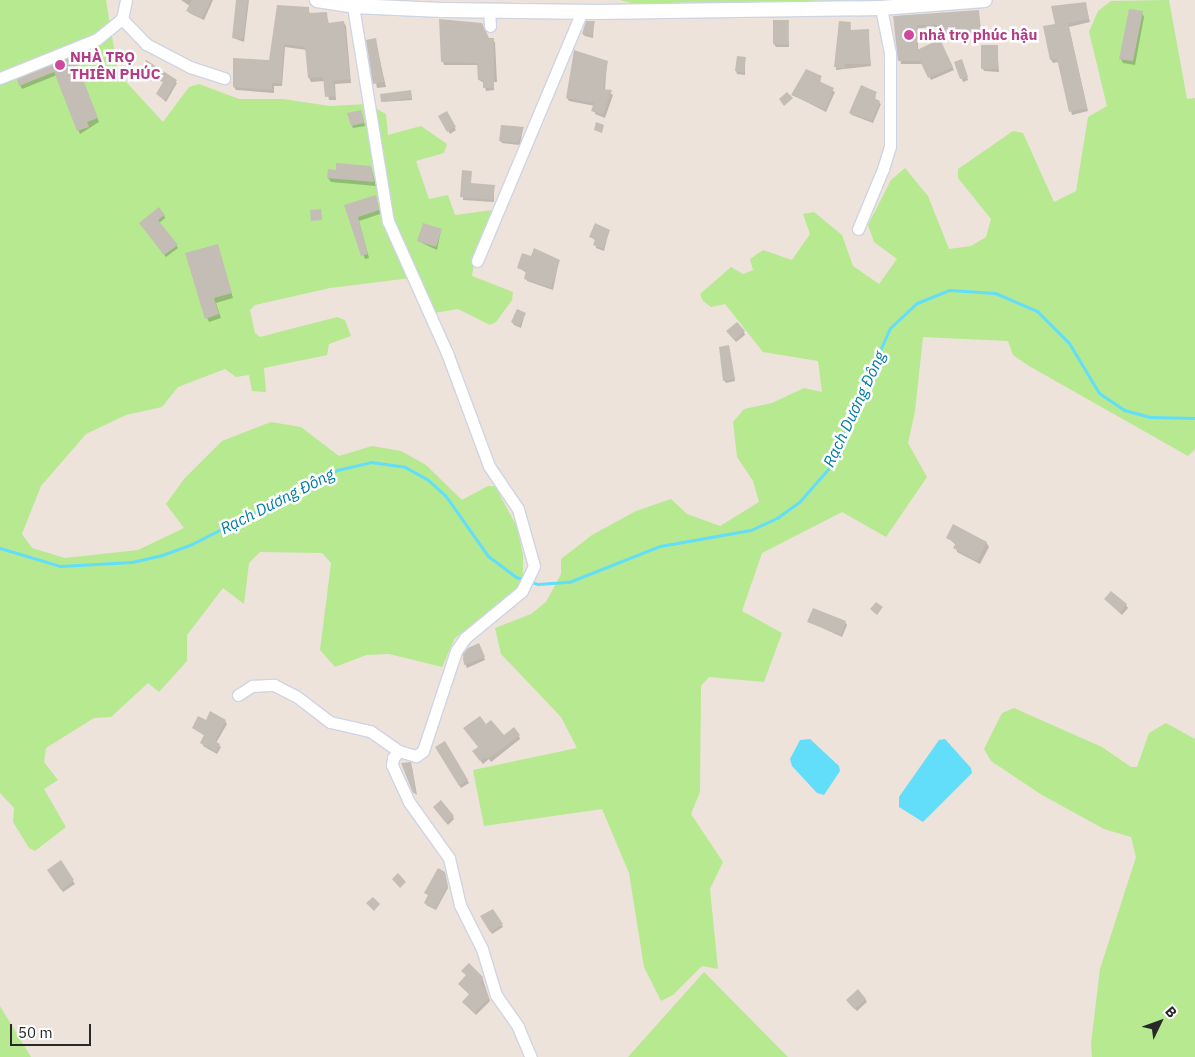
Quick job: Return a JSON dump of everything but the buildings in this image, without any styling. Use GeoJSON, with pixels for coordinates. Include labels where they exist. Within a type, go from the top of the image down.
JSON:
{"type":"FeatureCollection","features":[{"type":"Feature","properties":{"kind":"street"},"geometry":{"type":"LineString","coordinates":[[0,78],[91,42],[122,19],[126,0]]}},
{"type":"Feature","properties":{"kind":"street"},"geometry":{"type":"LineString","coordinates":[[317,0],[353,6],[489,11],[881,8],[985,0]]}},
{"type":"Feature","properties":{"kind":"street"},"geometry":{"type":"LineString","coordinates":[[238,696],[252,686],[274,685],[296,696],[330,722],[370,731],[399,751],[416,756],[423,751],[456,652],[465,638],[522,590],[534,566],[518,508],[489,466],[447,353],[388,221],[353,6]]}},
{"type":"Feature","properties":{"kind":"street"},"geometry":{"type":"LineString","coordinates":[[858,229],[883,170],[890,146],[890,53],[881,8]]}},
{"type":"Feature","properties":{"kind":"street"},"geometry":{"type":"LineString","coordinates":[[489,11],[490,26]]}},
{"type":"Feature","properties":{"kind":"street"},"geometry":{"type":"LineString","coordinates":[[477,262],[582,11]]}},
{"type":"Feature","properties":{"kind":"street"},"geometry":{"type":"LineString","coordinates":[[122,19],[146,44],[190,66],[224,78]]}},
{"type":"Feature","properties":{"kind":"street"},"geometry":{"type":"LineString","coordinates":[[399,751],[393,758],[392,764],[409,802],[449,858],[460,905],[482,949],[496,995],[518,1027],[531,1057]]}},
{"type":"Feature","properties":{"kind":"green space"},"geometry":{"type":"Polygon","coordinates":[[[0,0],[106,0],[118,73],[163,122],[189,87],[199,84],[239,99],[283,99],[330,106],[368,104],[386,114],[388,135],[421,126],[447,144],[444,153],[416,161],[429,199],[448,195],[455,215],[493,210],[476,250],[472,276],[513,292],[512,300],[496,322],[490,325],[458,309],[434,313],[419,277],[330,288],[255,305],[250,310],[255,333],[260,337],[337,317],[345,320],[351,336],[329,344],[327,355],[264,368],[266,392],[252,391],[249,375],[236,377],[225,369],[178,387],[162,407],[126,415],[86,434],[41,486],[22,534],[32,548],[65,558],[138,550],[184,528],[166,504],[184,479],[222,441],[271,422],[301,427],[339,456],[372,446],[401,451],[426,465],[462,500],[488,486],[495,486],[517,527],[523,555],[523,575],[517,589],[455,638],[442,667],[389,654],[366,655],[335,667],[320,650],[331,563],[322,553],[260,552],[249,563],[244,604],[223,588],[187,635],[187,661],[159,692],[148,683],[111,717],[94,718],[46,748],[44,762],[58,780],[44,789],[66,827],[35,851],[29,848],[13,822],[14,808],[0,793],[0,0]]]}},
{"type":"Feature","properties":{"kind":"green space"},"geometry":{"type":"Polygon","coordinates":[[[620,0],[856,0],[635,4],[620,0]]]}},
{"type":"Feature","properties":{"kind":"green space"},"geometry":{"type":"Polygon","coordinates":[[[1169,0],[1187,99],[1195,98],[1195,449],[1188,456],[1029,366],[1013,355],[1008,341],[923,337],[915,411],[908,443],[927,477],[886,537],[842,512],[762,553],[742,611],[782,633],[764,682],[709,677],[701,686],[700,792],[691,814],[723,862],[710,889],[718,969],[702,966],[673,995],[661,1001],[644,967],[629,873],[602,809],[484,826],[473,770],[577,748],[561,717],[501,654],[495,628],[531,614],[546,602],[561,574],[561,559],[592,535],[636,511],[671,499],[687,514],[720,526],[759,502],[753,481],[737,457],[733,422],[744,409],[772,403],[804,388],[822,392],[818,361],[763,352],[725,304],[711,307],[703,301],[700,294],[731,267],[743,274],[753,270],[750,259],[763,250],[792,260],[810,234],[803,214],[814,212],[842,235],[853,266],[879,284],[897,259],[874,242],[868,225],[891,180],[905,168],[928,196],[949,249],[971,246],[986,237],[991,219],[958,178],[958,169],[1013,131],[1023,133],[1054,202],[1076,191],[1088,117],[1107,106],[1089,32],[1098,11],[1111,1],[1169,0]]]}},
{"type":"Feature","properties":{"kind":"green space"},"geometry":{"type":"Polygon","coordinates":[[[1014,708],[1102,747],[1131,767],[1137,767],[1149,733],[1166,723],[1195,739],[1195,1057],[1092,1057],[1091,1043],[1100,969],[1136,857],[1131,837],[1104,829],[1042,795],[991,761],[984,749],[1002,713],[1014,708]]]}},
{"type":"Feature","properties":{"kind":"green space"},"geometry":{"type":"Polygon","coordinates":[[[704,972],[788,1057],[628,1057],[704,972]]]}},
{"type":"Feature","properties":{"kind":"green space"},"geometry":{"type":"Polygon","coordinates":[[[0,1006],[31,1057],[0,1057],[0,1006]]]}},
{"type":"Feature","properties":{"kind":"water"},"geometry":{"type":"Polygon","coordinates":[[[810,739],[839,766],[840,771],[824,795],[817,793],[792,766],[790,759],[800,740],[810,739]]]}},
{"type":"Feature","properties":{"kind":"water"},"geometry":{"type":"Polygon","coordinates":[[[945,739],[971,768],[972,773],[923,822],[899,807],[899,797],[939,740],[945,739]]]}},
{"type":"Feature","properties":{"kind":"waterway","name":"Rạch Dương Đông"},"geometry":{"type":"LineString","coordinates":[[0,548],[60,566],[132,562],[162,555],[192,544],[337,470],[371,462],[405,467],[427,479],[445,495],[488,556],[516,577],[538,584],[569,582],[660,546],[751,530],[777,518],[800,501],[828,469],[890,328],[917,303],[950,290],[995,293],[1037,311],[1069,343],[1099,393],[1124,410],[1150,417],[1195,418]]}},
{"type":"Feature","properties":{"kind":"place","name":"nhà trọ phúc hậu"},"geometry":{"type":"Point","coordinates":[909,35]}},
{"type":"Feature","properties":{"kind":"place","name":"NHÀ TRỌ THIÊN PHÚC"},"geometry":{"type":"Point","coordinates":[60,65]}}]}
